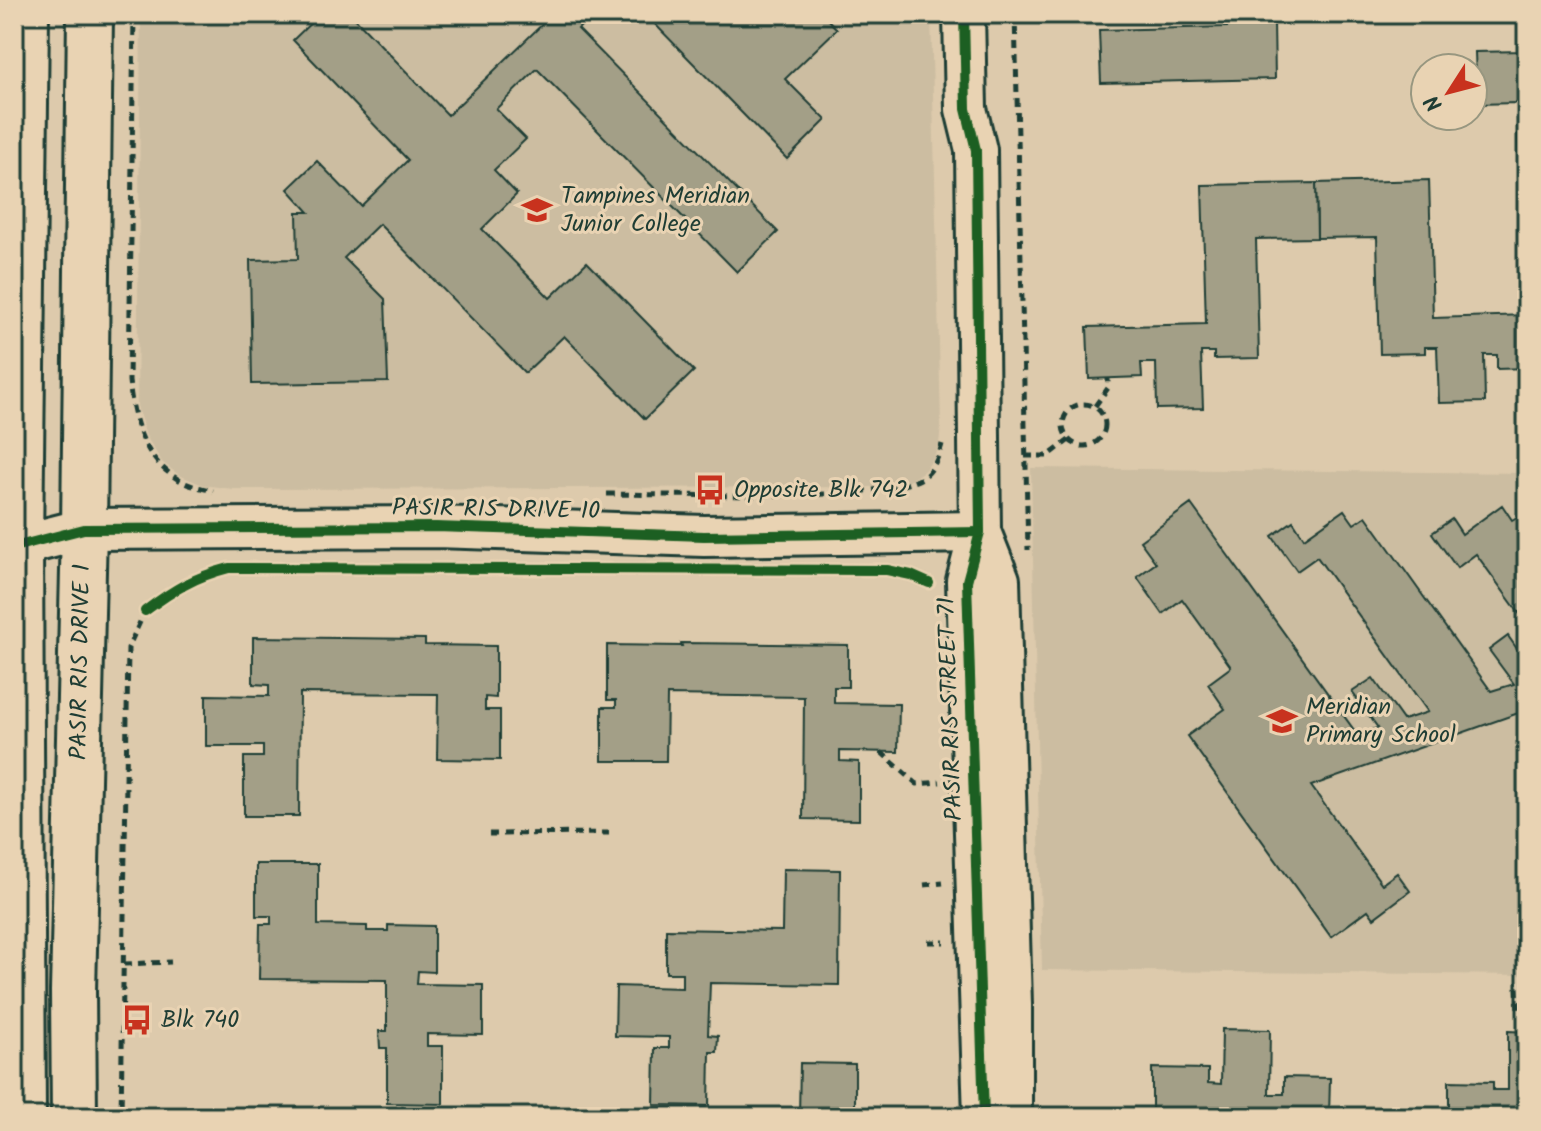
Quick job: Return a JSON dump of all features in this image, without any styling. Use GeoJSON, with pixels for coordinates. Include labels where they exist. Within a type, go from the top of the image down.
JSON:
{"type":"FeatureCollection","features":[{"type":"Feature","properties":{"kind":"main road"},"geometry":{"type":"LineString","coordinates":[[23,1117],[17,500],[26,14]]}},
{"type":"Feature","properties":{"kind":"main road","name":"PASIR RIS DRIVE 1"},"geometry":{"type":"LineString","coordinates":[[74,1117],[90,14]]}},
{"type":"Feature","properties":{"kind":"street","name":"PASIR RIS STREET 71"},"geometry":{"type":"LineString","coordinates":[[964,14],[966,109],[976,150],[980,532],[967,581],[984,1117]]}},
{"type":"Feature","properties":{"kind":"street","name":"PASIR RIS STREET 71"},"geometry":{"type":"LineString","coordinates":[[976,150],[989,106],[987,14]]}},
{"type":"Feature","properties":{"kind":"street","name":"PASIR RIS DRIVE 10"},"geometry":{"type":"LineString","coordinates":[[17,500],[84,529]]}},
{"type":"Feature","properties":{"kind":"street","name":"PASIR RIS DRIVE 10"},"geometry":{"type":"LineString","coordinates":[[17,547],[84,529],[436,527],[704,536],[980,532]]}},
{"type":"Feature","properties":{"kind":"street","name":"PASIR RIS STREET 71"},"geometry":{"type":"LineString","coordinates":[[980,532],[999,580],[1011,1005],[1011,1117]]}},
{"type":"Feature","properties":{"kind":"path"},"geometry":{"type":"LineString","coordinates":[[134,14],[129,381],[132,409],[153,459],[184,483],[222,493]]}},
{"type":"Feature","properties":{"kind":"path"},"geometry":{"type":"LineString","coordinates":[[1015,14],[1028,551]]}},
{"type":"Feature","properties":{"kind":"path"},"geometry":{"type":"LineString","coordinates":[[1095,406],[1108,388],[1108,378]]}},
{"type":"Feature","properties":{"kind":"path"},"geometry":{"type":"LineString","coordinates":[[1082,404],[1095,406],[1104,417],[1105,431],[1089,445],[1075,444],[1063,428],[1070,409],[1082,404]]}},
{"type":"Feature","properties":{"kind":"path"},"geometry":{"type":"LineString","coordinates":[[599,494],[884,490],[913,483],[927,475],[939,456],[945,431]]}},
{"type":"Feature","properties":{"kind":"path"},"geometry":{"type":"LineString","coordinates":[[1025,456],[1048,456],[1069,440]]}},
{"type":"Feature","properties":{"kind":"path"},"geometry":{"type":"LineString","coordinates":[[121,1117],[128,648],[145,611],[155,604]]}},
{"type":"Feature","properties":{"kind":"path"},"geometry":{"type":"LineString","coordinates":[[881,752],[917,784],[953,781]]}},
{"type":"Feature","properties":{"kind":"path"},"geometry":{"type":"LineString","coordinates":[[489,834],[613,833]]}},
{"type":"Feature","properties":{"kind":"path"},"geometry":{"type":"LineString","coordinates":[[124,964],[171,962]]}},
{"type":"Feature","properties":{"kind":"path"},"geometry":{"type":"LineString","coordinates":[[1517,987],[1518,1009]]}},
{"type":"Feature","properties":{"kind":"shaded area","name":"Tampines Meridian Junior College"},"geometry":{"type":"Polygon","coordinates":[[[141,14],[931,14],[941,426],[934,457],[925,470],[908,482],[887,487],[233,489],[203,485],[179,475],[162,462],[146,436],[137,406],[141,14]]]}},
{"type":"Feature","properties":{"kind":"shaded area","name":"Meridian Primary School"},"geometry":{"type":"Polygon","coordinates":[[[1031,468],[1527,473],[1527,975],[1042,970],[1031,468]]]}},
{"type":"Feature","properties":{"kind":"building"},"geometry":{"type":"Polygon","coordinates":[[[320,14],[351,14],[448,115],[553,14],[593,14],[578,29],[778,232],[737,272],[537,69],[496,109],[526,139],[494,170],[517,194],[482,229],[550,298],[587,262],[694,371],[645,419],[564,336],[525,373],[379,224],[344,258],[385,299],[388,382],[252,384],[250,260],[298,259],[297,212],[309,212],[288,189],[317,161],[361,206],[408,160],[293,40],[320,14]]]}},
{"type":"Feature","properties":{"kind":"building"},"geometry":{"type":"Polygon","coordinates":[[[645,14],[822,14],[837,29],[785,79],[826,120],[787,159],[645,14]]]}},
{"type":"Feature","properties":{"kind":"building"},"geometry":{"type":"Polygon","coordinates":[[[1227,14],[1323,14],[1323,21],[1274,22],[1275,79],[1101,83],[1099,30],[1227,27],[1227,14]]]}},
{"type":"Feature","properties":{"kind":"building"},"geometry":{"type":"Polygon","coordinates":[[[1522,14],[1527,14],[1527,171],[1519,171],[1517,103],[1489,104],[1489,52],[1475,52],[1523,51],[1522,14]]]}},
{"type":"Feature","properties":{"kind":"building"},"geometry":{"type":"Polygon","coordinates":[[[1429,180],[1433,318],[1527,315],[1527,368],[1497,369],[1497,355],[1484,355],[1485,402],[1439,403],[1437,347],[1425,347],[1425,353],[1380,354],[1377,237],[1317,238],[1316,183],[1429,180]]]}},
{"type":"Feature","properties":{"kind":"building"},"geometry":{"type":"Polygon","coordinates":[[[1316,183],[1317,238],[1256,239],[1259,358],[1214,359],[1214,352],[1201,352],[1203,408],[1157,409],[1156,363],[1141,363],[1142,377],[1089,379],[1087,327],[1206,324],[1202,185],[1316,183]]]}},
{"type":"Feature","properties":{"kind":"building"},"geometry":{"type":"Polygon","coordinates":[[[1191,504],[1357,734],[1378,728],[1352,692],[1373,678],[1403,720],[1428,712],[1317,557],[1297,571],[1272,536],[1293,521],[1304,538],[1344,510],[1354,524],[1366,516],[1491,691],[1514,684],[1489,650],[1508,636],[1527,663],[1527,710],[1311,786],[1382,884],[1397,873],[1410,891],[1374,918],[1368,910],[1331,937],[1187,736],[1225,709],[1208,684],[1231,667],[1182,599],[1163,614],[1137,577],[1156,563],[1140,541],[1191,504]]]}},
{"type":"Feature","properties":{"kind":"building"},"geometry":{"type":"Polygon","coordinates":[[[1502,505],[1512,520],[1527,511],[1527,624],[1476,554],[1457,568],[1432,533],[1452,519],[1462,534],[1502,505]]]}},
{"type":"Feature","properties":{"kind":"building"},"geometry":{"type":"Polygon","coordinates":[[[253,637],[425,639],[425,645],[496,646],[496,698],[485,697],[485,710],[500,710],[500,760],[437,759],[438,694],[300,693],[299,816],[244,816],[244,757],[263,757],[263,746],[206,746],[206,695],[269,696],[269,685],[253,684],[253,637]]]}},
{"type":"Feature","properties":{"kind":"building"},"geometry":{"type":"Polygon","coordinates":[[[681,643],[848,645],[848,687],[834,687],[834,703],[899,704],[898,752],[840,751],[840,761],[859,762],[859,820],[803,819],[804,697],[667,695],[666,761],[602,761],[602,707],[616,707],[616,700],[607,700],[607,645],[682,646],[681,643]]]}},
{"type":"Feature","properties":{"kind":"building"},"geometry":{"type":"Polygon","coordinates":[[[256,864],[318,864],[318,925],[367,926],[367,931],[388,931],[388,925],[434,926],[434,972],[418,971],[417,984],[483,985],[483,1035],[427,1034],[427,1046],[443,1046],[443,1104],[387,1103],[387,1048],[380,1048],[379,1031],[387,1031],[387,980],[259,979],[260,924],[271,924],[271,916],[256,916],[256,864]]]}},
{"type":"Feature","properties":{"kind":"building"},"geometry":{"type":"Polygon","coordinates":[[[783,869],[840,870],[839,985],[710,983],[708,1035],[718,1036],[717,1052],[710,1052],[709,1106],[654,1105],[655,1048],[669,1048],[669,1037],[615,1036],[616,986],[682,988],[682,973],[666,973],[666,929],[782,931],[783,869]]]}},
{"type":"Feature","properties":{"kind":"building"},"geometry":{"type":"Polygon","coordinates":[[[1222,1029],[1270,1030],[1269,1094],[1284,1094],[1284,1077],[1330,1078],[1329,1117],[1152,1117],[1152,1068],[1208,1069],[1208,1083],[1221,1084],[1222,1029]]]}},
{"type":"Feature","properties":{"kind":"building"},"geometry":{"type":"Polygon","coordinates":[[[1508,1031],[1527,1032],[1527,1117],[1449,1117],[1449,1081],[1493,1082],[1493,1090],[1508,1090],[1508,1031]]]}},
{"type":"Feature","properties":{"kind":"building"},"geometry":{"type":"Polygon","coordinates":[[[800,1063],[855,1064],[855,1117],[799,1117],[800,1063]]]}},
{"type":"Feature","properties":{"kind":"cycle path"},"geometry":{"type":"LineString","coordinates":[[964,14],[966,109],[976,150],[980,532],[967,581],[984,1117]]}},
{"type":"Feature","properties":{"kind":"cycle path"},"geometry":{"type":"LineString","coordinates":[[14,547],[84,529],[436,527],[704,536],[980,532]]}},
{"type":"Feature","properties":{"kind":"cycle path"},"geometry":{"type":"LineString","coordinates":[[145,611],[184,585],[229,568],[887,570],[929,583]]}},
{"type":"Feature","properties":{"kind":"place","name":"Tampines Meridian Junior College"},"geometry":{"type":"Point","coordinates":[537,210]}},
{"type":"Feature","properties":{"kind":"place","name":"Opposite Blk 742"},"geometry":{"type":"Point","coordinates":[710,490]}},
{"type":"Feature","properties":{"kind":"place","name":"Meridian Primary School"},"geometry":{"type":"Point","coordinates":[1282,721]}},
{"type":"Feature","properties":{"kind":"place","name":"Blk 740"},"geometry":{"type":"Point","coordinates":[137,1020]}}]}
